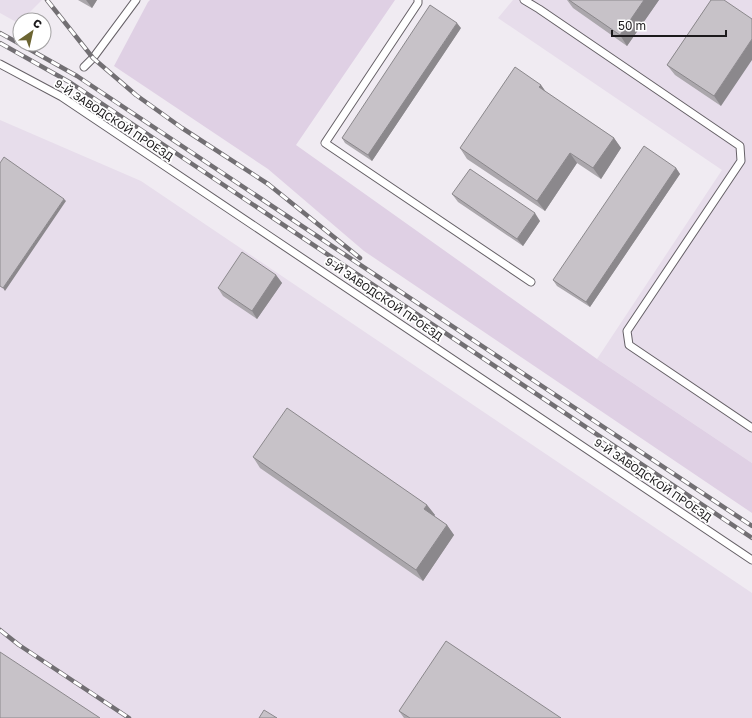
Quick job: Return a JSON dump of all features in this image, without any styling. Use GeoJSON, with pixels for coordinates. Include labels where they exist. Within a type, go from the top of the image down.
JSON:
{"type":"FeatureCollection","features":[{"type":"Feature","properties":{"kind":"lane"},"geometry":{"type":"LineString","coordinates":[[84,67],[93,58],[136,0]]}},
{"type":"Feature","properties":{"kind":"lane"},"geometry":{"type":"LineString","coordinates":[[418,0],[418,3],[326,143],[531,282]]}},
{"type":"Feature","properties":{"kind":"lane"},"geometry":{"type":"LineString","coordinates":[[524,0],[740,146],[741,162],[627,331],[629,345],[752,428]]}},
{"type":"Feature","properties":{"kind":"lane","name":"9-Й ЗАВОДСКОЙ ПРОЕЗД"},"geometry":{"type":"LineString","coordinates":[[0,64],[62,97],[752,560]]}},
{"type":"Feature","properties":{"kind":"shaded area"},"geometry":{"type":"Polygon","coordinates":[[[0,0],[42,0],[30,12],[12,12],[12,20],[0,13],[0,0]]]}},
{"type":"Feature","properties":{"kind":"shaded area"},"geometry":{"type":"Polygon","coordinates":[[[150,0],[395,0],[296,145],[597,359],[752,463],[752,513],[364,251],[268,169],[114,66],[150,0]]]}},
{"type":"Feature","properties":{"kind":"shaded area"},"geometry":{"type":"Polygon","coordinates":[[[513,0],[752,0],[752,463],[597,359],[722,170],[498,18],[513,0]]]}},
{"type":"Feature","properties":{"kind":"shaded area"},"geometry":{"type":"Polygon","coordinates":[[[0,120],[141,181],[752,593],[752,718],[0,718],[0,120]]]}},
{"type":"Feature","properties":{"kind":"building"},"geometry":{"type":"Polygon","coordinates":[[[569,0],[644,0],[620,35],[569,0]]]}},
{"type":"Feature","properties":{"kind":"building"},"geometry":{"type":"Polygon","coordinates":[[[711,0],[724,0],[752,19],[752,39],[714,96],[667,65],[711,0]]]}},
{"type":"Feature","properties":{"kind":"building"},"geometry":{"type":"Polygon","coordinates":[[[430,5],[457,23],[368,155],[342,138],[430,5]]]}},
{"type":"Feature","properties":{"kind":"building"},"geometry":{"type":"Polygon","coordinates":[[[515,67],[541,85],[539,87],[614,138],[593,168],[570,153],[537,201],[460,148],[515,67]]]}},
{"type":"Feature","properties":{"kind":"building"},"geometry":{"type":"Polygon","coordinates":[[[644,146],[676,168],[586,302],[553,280],[644,146]]]}},
{"type":"Feature","properties":{"kind":"building"},"geometry":{"type":"Polygon","coordinates":[[[4,157],[64,199],[3,288],[0,286],[0,163],[4,157]]]}},
{"type":"Feature","properties":{"kind":"building"},"geometry":{"type":"Polygon","coordinates":[[[470,169],[535,213],[517,239],[452,194],[470,169]]]}},
{"type":"Feature","properties":{"kind":"building"},"geometry":{"type":"Polygon","coordinates":[[[242,252],[276,275],[252,311],[218,288],[242,252]]]}},
{"type":"Feature","properties":{"kind":"building"},"geometry":{"type":"Polygon","coordinates":[[[287,408],[427,505],[424,509],[447,525],[416,570],[253,457],[287,408]]]}},
{"type":"Feature","properties":{"kind":"building"},"geometry":{"type":"Polygon","coordinates":[[[446,641],[561,718],[410,718],[399,711],[446,641]]]}},
{"type":"Feature","properties":{"kind":"building"},"geometry":{"type":"Polygon","coordinates":[[[0,652],[100,718],[0,718],[0,652]]]}},
{"type":"Feature","properties":{"kind":"building"},"geometry":{"type":"Polygon","coordinates":[[[264,710],[277,718],[259,718],[264,710]]]}},
{"type":"Feature","properties":{"kind":"railway"},"geometry":{"type":"LineString","coordinates":[[47,0],[93,58],[136,95],[182,128],[268,184],[360,258]]}},
{"type":"Feature","properties":{"kind":"railway"},"geometry":{"type":"LineString","coordinates":[[0,33],[12,40]]}},
{"type":"Feature","properties":{"kind":"railway"},"geometry":{"type":"LineString","coordinates":[[0,43],[71,83],[752,538]]}},
{"type":"Feature","properties":{"kind":"railway"},"geometry":{"type":"LineString","coordinates":[[34,52],[77,76],[752,526]]}},
{"type":"Feature","properties":{"kind":"railway"},"geometry":{"type":"LineString","coordinates":[[0,630],[19,645],[129,718]]}}]}
